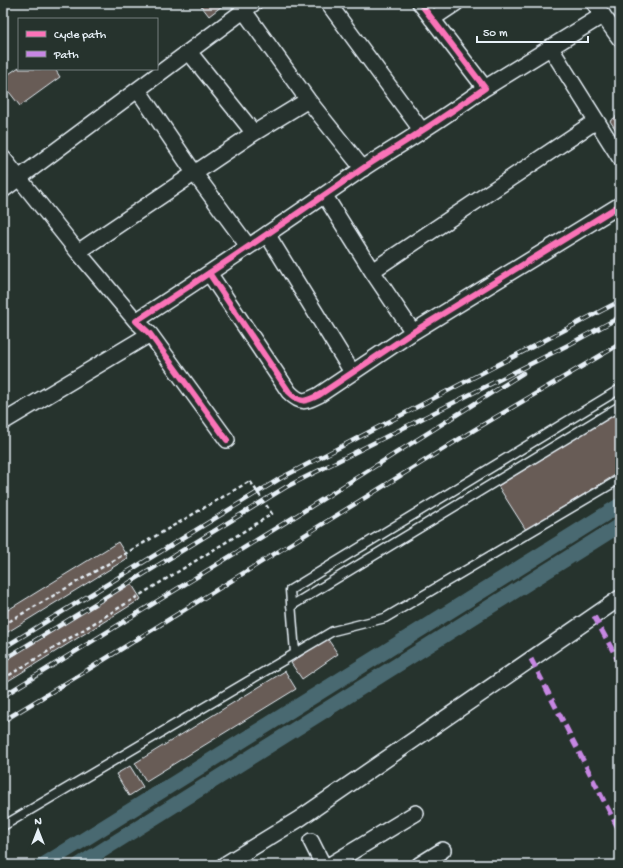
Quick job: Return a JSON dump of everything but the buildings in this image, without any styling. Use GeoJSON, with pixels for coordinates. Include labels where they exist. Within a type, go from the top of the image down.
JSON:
{"type":"FeatureCollection","features":[{"type":"Feature","properties":{"kind":"street"},"geometry":{"type":"LineString","coordinates":[[328,3],[422,131]]}},
{"type":"Feature","properties":{"kind":"street"},"geometry":{"type":"LineString","coordinates":[[420,3],[485,88]]}},
{"type":"Feature","properties":{"kind":"street"},"geometry":{"type":"LineString","coordinates":[[432,19],[456,3]]}},
{"type":"Feature","properties":{"kind":"street"},"geometry":{"type":"LineString","coordinates":[[3,190],[249,7],[308,100],[363,169]]}},
{"type":"Feature","properties":{"kind":"street"},"geometry":{"type":"LineString","coordinates":[[136,321],[485,88],[550,47],[595,15],[620,39]]}},
{"type":"Feature","properties":{"kind":"street"},"geometry":{"type":"LineString","coordinates":[[550,47],[620,158]]}},
{"type":"Feature","properties":{"kind":"street"},"geometry":{"type":"LineString","coordinates":[[189,52],[254,133]]}},
{"type":"Feature","properties":{"kind":"street"},"geometry":{"type":"LineString","coordinates":[[138,90],[195,174],[248,246]]}},
{"type":"Feature","properties":{"kind":"street"},"geometry":{"type":"LineString","coordinates":[[78,252],[254,133],[308,100]]}},
{"type":"Feature","properties":{"kind":"street"},"geometry":{"type":"LineString","coordinates":[[372,271],[596,121]]}},
{"type":"Feature","properties":{"kind":"street"},"geometry":{"type":"LineString","coordinates":[[3,158],[78,252],[136,321],[150,334],[227,440]]}},
{"type":"Feature","properties":{"kind":"street"},"geometry":{"type":"LineString","coordinates":[[325,196],[372,271],[413,332]]}},
{"type":"Feature","properties":{"kind":"street"},"geometry":{"type":"LineString","coordinates":[[210,273],[289,392],[297,400],[306,401],[313,398],[413,332],[620,205]]}},
{"type":"Feature","properties":{"kind":"street"},"geometry":{"type":"LineString","coordinates":[[267,234],[352,372]]}},
{"type":"Feature","properties":{"kind":"street"},"geometry":{"type":"LineString","coordinates":[[3,422],[150,334]]}},
{"type":"Feature","properties":{"kind":"street"},"geometry":{"type":"LineString","coordinates":[[224,865],[299,819],[620,598]]}},
{"type":"Feature","properties":{"kind":"street"},"geometry":{"type":"LineString","coordinates":[[330,865],[416,813]]}},
{"type":"Feature","properties":{"kind":"street"},"geometry":{"type":"LineString","coordinates":[[311,841],[323,865]]}},
{"type":"Feature","properties":{"kind":"street"},"geometry":{"type":"LineString","coordinates":[[419,865],[443,850]]}},
{"type":"Feature","properties":{"kind":"lane"},"geometry":{"type":"LineString","coordinates":[[295,653],[290,590],[620,389]]}},
{"type":"Feature","properties":{"kind":"lane"},"geometry":{"type":"LineString","coordinates":[[291,606],[620,406]]}},
{"type":"Feature","properties":{"kind":"lane"},"geometry":{"type":"LineString","coordinates":[[3,826],[333,631],[385,618],[620,479]]}},
{"type":"Feature","properties":{"kind":"path"},"geometry":{"type":"LineString","coordinates":[[3,625],[250,481],[272,514],[3,679]]}},
{"type":"Feature","properties":{"kind":"waterway"},"geometry":{"type":"LineString","coordinates":[[43,865],[620,505]]}},
{"type":"Feature","properties":{"kind":"waterway"},"geometry":{"type":"LineString","coordinates":[[79,865],[620,525]]}},
{"type":"Feature","properties":{"kind":"railway"},"geometry":{"type":"LineString","coordinates":[[3,648],[281,478],[620,301]]}},
{"type":"Feature","properties":{"kind":"railway"},"geometry":{"type":"LineString","coordinates":[[3,660],[286,487],[568,345],[620,317]]}},
{"type":"Feature","properties":{"kind":"railway"},"geometry":{"type":"LineString","coordinates":[[3,721],[474,430],[620,344]]}},
{"type":"Feature","properties":{"kind":"railway"},"geometry":{"type":"LineString","coordinates":[[3,696],[299,514],[523,373]]}},
{"type":"Feature","properties":{"kind":"marked path"},"geometry":{"type":"LineString","coordinates":[[594,616],[620,664]]}},
{"type":"Feature","properties":{"kind":"marked path"},"geometry":{"type":"LineString","coordinates":[[531,659],[620,832]]}},
{"type":"Feature","properties":{"kind":"cycle path"},"geometry":{"type":"LineString","coordinates":[[227,440],[150,334],[136,321],[369,164],[485,88],[420,3]]}},
{"type":"Feature","properties":{"kind":"cycle path"},"geometry":{"type":"LineString","coordinates":[[209,273],[289,392],[297,399],[303,401],[319,395],[413,332],[620,205]]}}]}
